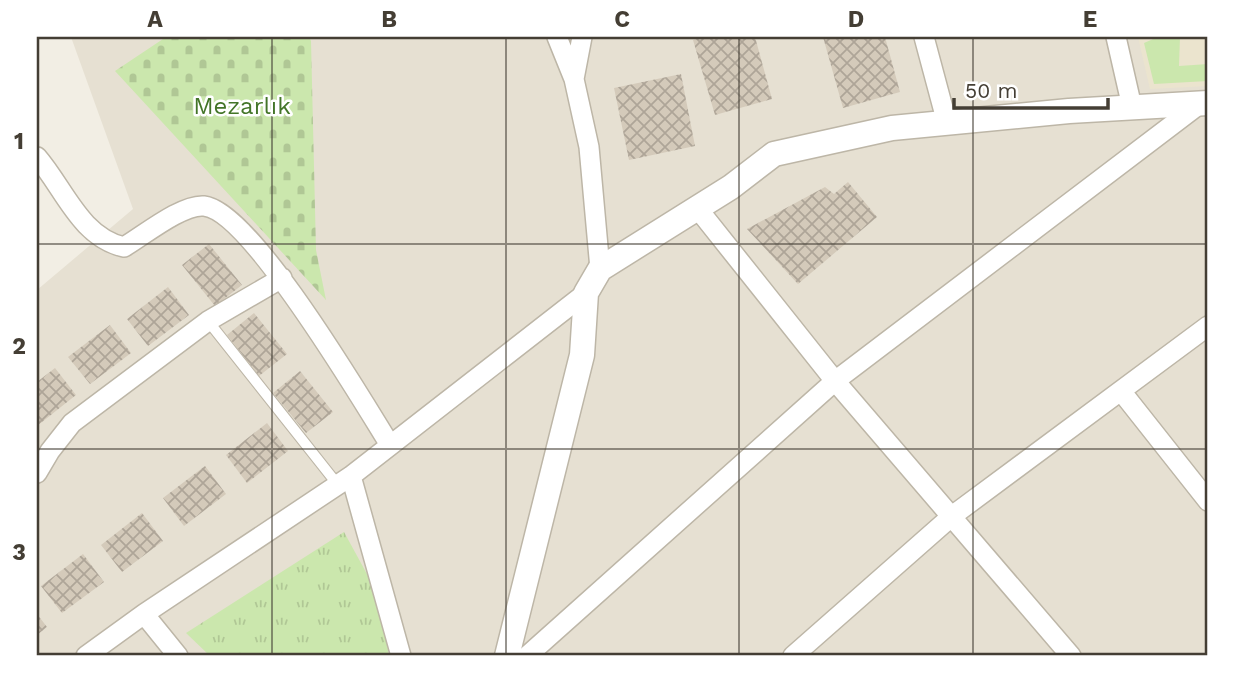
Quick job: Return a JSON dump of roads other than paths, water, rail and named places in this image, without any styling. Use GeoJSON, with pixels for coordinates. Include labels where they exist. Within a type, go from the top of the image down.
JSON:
{"type":"FeatureCollection","features":[{"type":"Feature","properties":{"kind":"street"},"geometry":{"type":"LineString","coordinates":[[557,37],[574,79],[589,147],[600,269]]}},
{"type":"Feature","properties":{"kind":"street"},"geometry":{"type":"LineString","coordinates":[[574,79],[582,37]]}},
{"type":"Feature","properties":{"kind":"street"},"geometry":{"type":"LineString","coordinates":[[924,37],[947,123]]}},
{"type":"Feature","properties":{"kind":"street"},"geometry":{"type":"LineString","coordinates":[[1116,37],[1132,107]]}},
{"type":"Feature","properties":{"kind":"street"},"geometry":{"type":"LineString","coordinates":[[86,656],[144,614],[345,480],[586,293],[600,269],[698,209],[774,154],[892,128],[1205,103]]}},
{"type":"Feature","properties":{"kind":"street"},"geometry":{"type":"LineString","coordinates":[[527,656],[835,381],[1205,103]]}},
{"type":"Feature","properties":{"kind":"street"},"geometry":{"type":"LineString","coordinates":[[37,157],[94,235],[111,244],[124,247],[169,217],[204,206],[219,212],[282,278],[390,445]]}},
{"type":"Feature","properties":{"kind":"street"},"geometry":{"type":"LineString","coordinates":[[698,209],[835,381],[1071,656]]}},
{"type":"Feature","properties":{"kind":"street"},"geometry":{"type":"LineString","coordinates":[[37,473],[72,423],[208,321],[282,278]]}},
{"type":"Feature","properties":{"kind":"street"},"geometry":{"type":"LineString","coordinates":[[507,656],[582,355],[586,293]]}},
{"type":"Feature","properties":{"kind":"street"},"geometry":{"type":"LineString","coordinates":[[794,656],[952,516],[1208,326]]}},
{"type":"Feature","properties":{"kind":"street"},"geometry":{"type":"LineString","coordinates":[[1121,391],[1208,501]]}},
{"type":"Feature","properties":{"kind":"street"},"geometry":{"type":"LineString","coordinates":[[345,480],[401,656]]}},
{"type":"Feature","properties":{"kind":"street"},"geometry":{"type":"LineString","coordinates":[[144,614],[178,656]]}},
{"type":"Feature","properties":{"kind":"lane"},"geometry":{"type":"LineString","coordinates":[[208,321],[345,480]]}},
{"type":"Feature","properties":{"kind":"park label","name":"Mezarlık"},"geometry":{"type":"Point","coordinates":[242,106]}}]}
